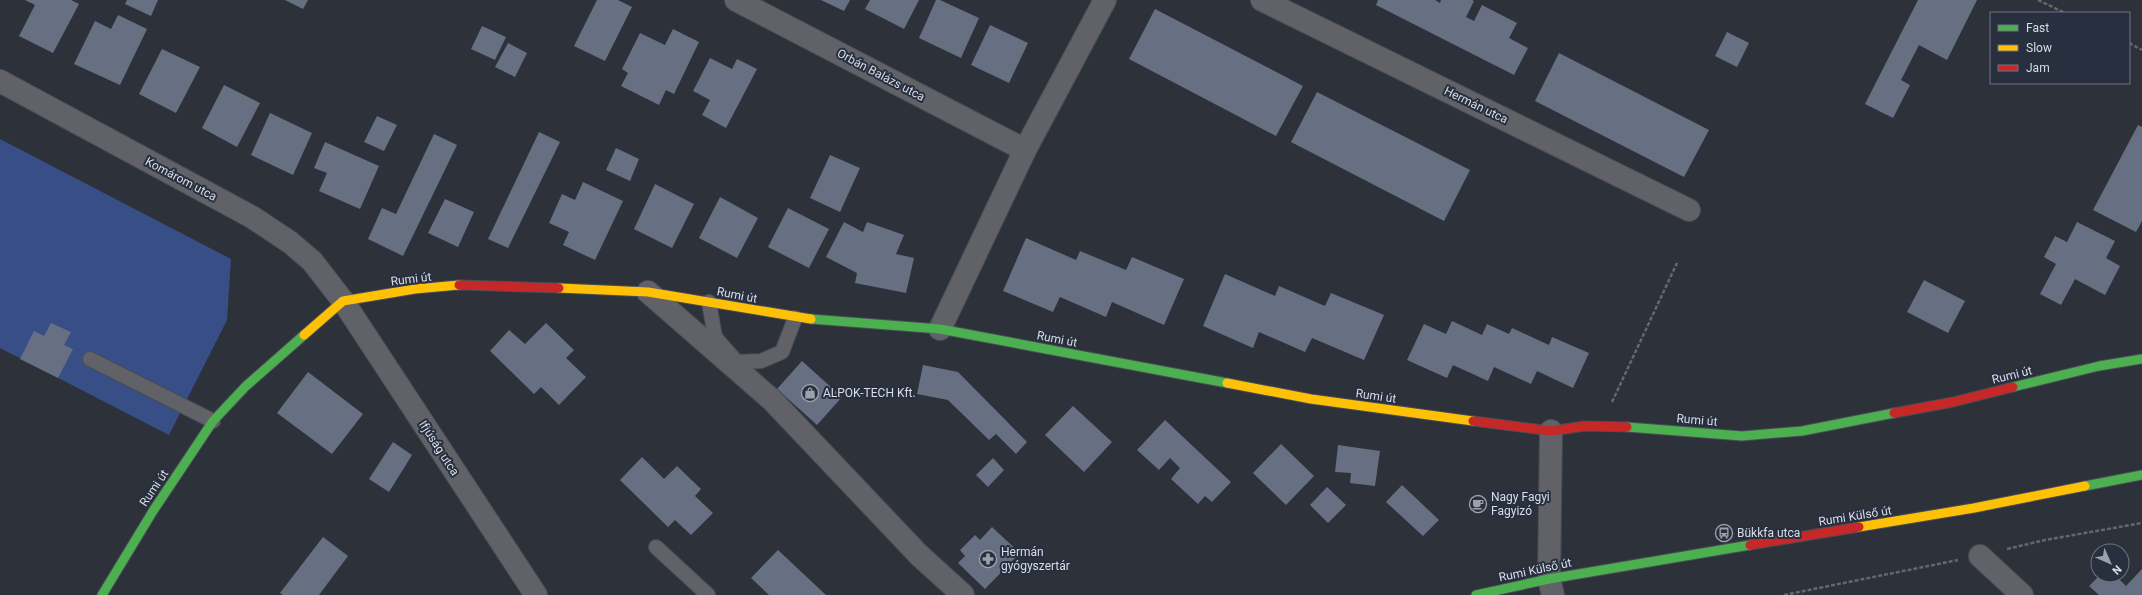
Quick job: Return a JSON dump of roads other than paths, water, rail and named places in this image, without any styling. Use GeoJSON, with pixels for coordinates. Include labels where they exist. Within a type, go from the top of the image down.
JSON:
{"type":"FeatureCollection","features":[{"type":"Feature","properties":{"kind":"street","name":"Orbán Balázs utca"},"geometry":{"type":"LineString","coordinates":[[736,0],[1025,150]]}},
{"type":"Feature","properties":{"kind":"street"},"geometry":{"type":"LineString","coordinates":[[940,329],[1025,150],[1105,0]]}},
{"type":"Feature","properties":{"kind":"street","name":"Hermán utca"},"geometry":{"type":"LineString","coordinates":[[1262,0],[1689,210]]}},
{"type":"Feature","properties":{"kind":"street","name":"Komárom utca"},"geometry":{"type":"LineString","coordinates":[[0,81],[252,218],[291,243],[312,261],[343,301]]}},
{"type":"Feature","properties":{"kind":"street","name":"Rumi út"},"geometry":{"type":"LineString","coordinates":[[102,595],[153,511],[213,421],[246,386],[343,301],[415,289],[469,284],[648,292],[795,318],[940,329],[1311,399],[1456,420],[1551,431],[1585,426],[1639,427],[1742,436],[1802,432],[1952,402],[2099,366],[2142,360]]}},
{"type":"Feature","properties":{"kind":"street"},"geometry":{"type":"LineString","coordinates":[[648,292],[772,400],[919,555],[963,595]]}},
{"type":"Feature","properties":{"kind":"street","name":"Ifjúság utca"},"geometry":{"type":"LineString","coordinates":[[343,301],[536,595]]}},
{"type":"Feature","properties":{"kind":"street"},"geometry":{"type":"LineString","coordinates":[[1551,431],[1551,587]]}},
{"type":"Feature","properties":{"kind":"street","name":"Rumi Külső út"},"geometry":{"type":"LineString","coordinates":[[1476,595],[1551,587],[2142,475]]}},
{"type":"Feature","properties":{"kind":"street"},"geometry":{"type":"LineString","coordinates":[[1980,556],[2022,595]]}},
{"type":"Feature","properties":{"kind":"lane"},"geometry":{"type":"LineString","coordinates":[[709,302],[715,337],[737,362],[761,361],[782,352],[795,318]]}},
{"type":"Feature","properties":{"kind":"lane"},"geometry":{"type":"LineString","coordinates":[[90,359],[213,421]]}},
{"type":"Feature","properties":{"kind":"lane"},"geometry":{"type":"LineString","coordinates":[[656,547],[708,595]]}},
{"type":"Feature","properties":{"kind":"place","name":"ALPOK-TECH Kft."},"geometry":{"type":"Point","coordinates":[810,393]}},
{"type":"Feature","properties":{"kind":"place","name":"Nagy Fagyi Fagyizó"},"geometry":{"type":"Point","coordinates":[1478,504]}},
{"type":"Feature","properties":{"kind":"place","name":"Bükkfa utca"},"geometry":{"type":"Point","coordinates":[1724,533]}},
{"type":"Feature","properties":{"kind":"place","name":"Hermán gyógyszertár"},"geometry":{"type":"Point","coordinates":[988,559]}}]}
